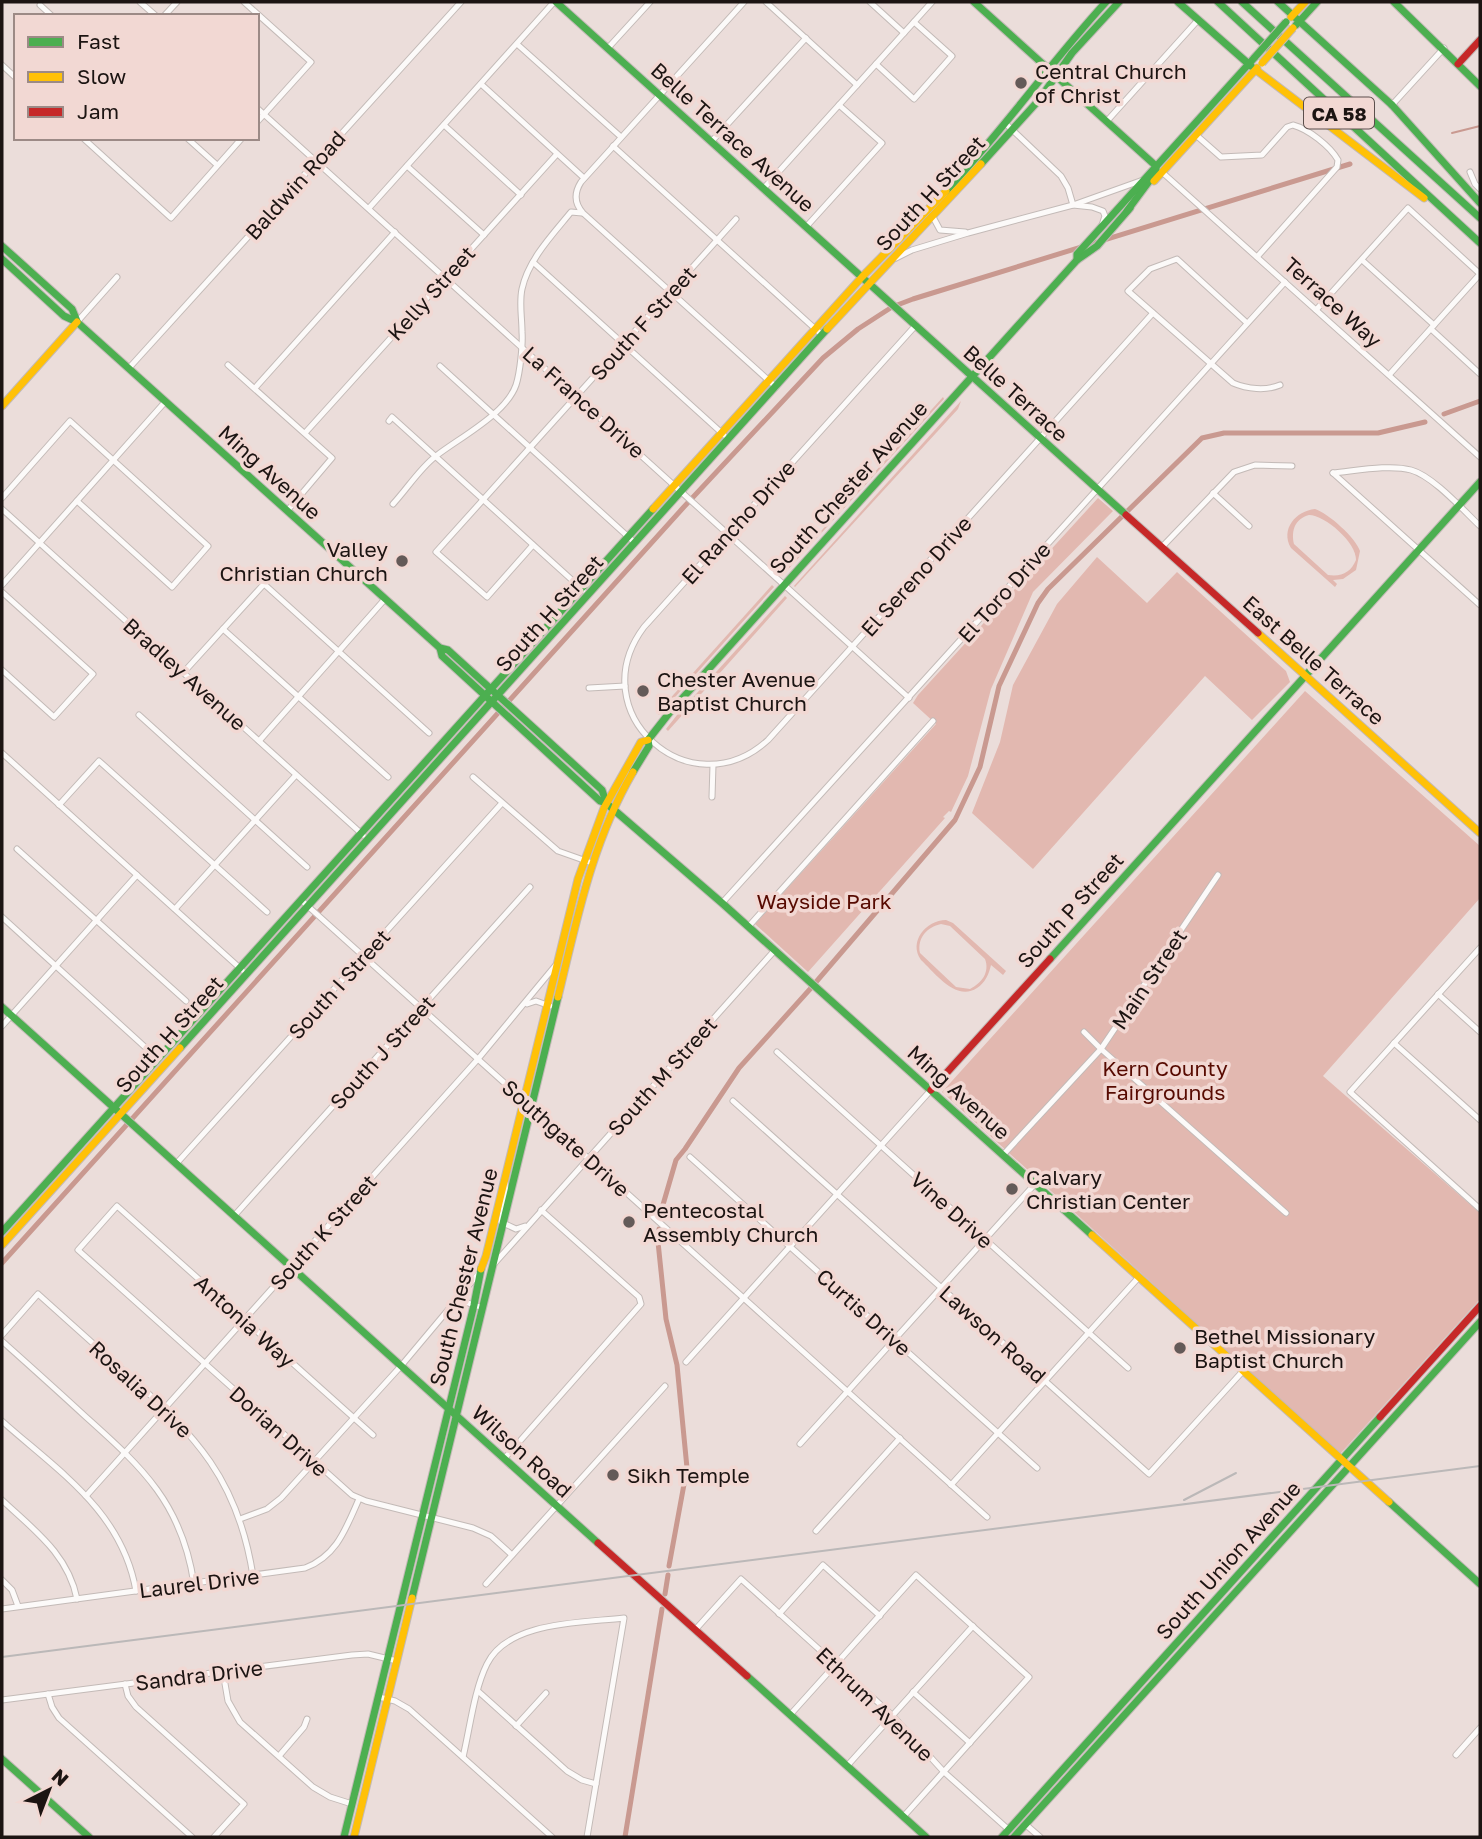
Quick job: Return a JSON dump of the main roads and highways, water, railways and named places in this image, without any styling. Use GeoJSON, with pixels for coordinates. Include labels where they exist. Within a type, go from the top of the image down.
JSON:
{"type":"FeatureCollection","features":[{"type":"Feature","properties":{"kind":"main road","name":"Belle Terrace Avenue"},"geometry":{"type":"LineString","coordinates":[[555,2],[886,299]]}},
{"type":"Feature","properties":{"kind":"main road"},"geometry":{"type":"LineString","coordinates":[[974,2],[1156,166],[1155,174],[1127,211]]}},
{"type":"Feature","properties":{"kind":"main road","name":"South H Street"},"geometry":{"type":"LineString","coordinates":[[2,1232],[675,485],[776,387],[862,277],[942,195],[1005,124],[1064,48],[1105,2]]}},
{"type":"Feature","properties":{"kind":"main road","name":"South H Street"},"geometry":{"type":"LineString","coordinates":[[2,1245],[493,704],[635,543],[683,495],[769,381],[869,284],[933,217],[1039,100],[1072,53],[1119,2]]}},
{"type":"Feature","properties":{"kind":"main road"},"geometry":{"type":"LineString","coordinates":[[1178,2],[1255,70],[1459,223]]}},
{"type":"Feature","properties":{"kind":"main road","name":"CA 58"},"geometry":{"type":"LineString","coordinates":[[1218,2],[1480,243]]}},
{"type":"Feature","properties":{"kind":"main road","name":"CA 58"},"geometry":{"type":"LineString","coordinates":[[1242,2],[1480,218]]}},
{"type":"Feature","properties":{"kind":"main road"},"geometry":{"type":"LineString","coordinates":[[1278,2],[1289,19],[1392,105],[1480,203]]}},
{"type":"Feature","properties":{"kind":"main road","name":"South Chester Avenue"},"geometry":{"type":"LineString","coordinates":[[344,1837],[480,1271],[583,860],[606,803],[641,742],[648,740],[670,712],[1077,260],[1077,254],[1098,230],[1305,2]]}},
{"type":"Feature","properties":{"kind":"main road","name":"South Chester Avenue"},"geometry":{"type":"LineString","coordinates":[[1077,260],[1083,260],[1317,2]]}},
{"type":"Feature","properties":{"kind":"main road"},"geometry":{"type":"LineString","coordinates":[[1394,2],[1480,86]]}},
{"type":"Feature","properties":{"kind":"main road"},"geometry":{"type":"LineString","coordinates":[[1458,64],[1480,40]]}},
{"type":"Feature","properties":{"kind":"main road"},"geometry":{"type":"LineString","coordinates":[[1196,135],[1201,122],[1220,97]]}},
{"type":"Feature","properties":{"kind":"main road"},"geometry":{"type":"LineString","coordinates":[[1163,173],[1166,162],[1188,137],[1189,131]]}},
{"type":"Feature","properties":{"kind":"main road","name":"Ming Avenue"},"geometry":{"type":"LineString","coordinates":[[2,246],[72,309],[77,321]]}},
{"type":"Feature","properties":{"kind":"main road"},"geometry":{"type":"LineString","coordinates":[[2,259],[19,270],[27,269]]}},
{"type":"Feature","properties":{"kind":"main road","name":"Ming Avenue"},"geometry":{"type":"LineString","coordinates":[[2,259],[64,316],[77,321],[440,648],[448,650],[491,688],[603,790],[606,803]]}},
{"type":"Feature","properties":{"kind":"main road","name":"Belle Terrace"},"geometry":{"type":"LineString","coordinates":[[886,299],[1125,514]]}},
{"type":"Feature","properties":{"kind":"main road"},"geometry":{"type":"LineString","coordinates":[[2,406],[77,321]]}},
{"type":"Feature","properties":{"kind":"main road","name":"South P Street"},"geometry":{"type":"LineString","coordinates":[[931,1090],[1480,482]]}},
{"type":"Feature","properties":{"kind":"main road","name":"East Belle Terrace"},"geometry":{"type":"LineString","coordinates":[[1125,514],[1480,833]]}},
{"type":"Feature","properties":{"kind":"main road"},"geometry":{"type":"LineString","coordinates":[[544,644],[558,623],[559,614]]}},
{"type":"Feature","properties":{"kind":"main road","name":"Ming Avenue"},"geometry":{"type":"LineString","coordinates":[[440,648],[442,656],[600,801],[606,803],[749,926],[1480,1584]]}},
{"type":"Feature","properties":{"kind":"main road","name":"South Chester Avenue"},"geometry":{"type":"LineString","coordinates":[[354,1837],[592,863],[613,809],[649,746],[648,740]]}},
{"type":"Feature","properties":{"kind":"main road","name":"Wilson Road"},"geometry":{"type":"LineString","coordinates":[[2,1007],[926,1837]]}},
{"type":"Feature","properties":{"kind":"main road","name":"South Union Avenue"},"geometry":{"type":"LineString","coordinates":[[1002,1837],[1025,1824],[1090,1752],[1091,1745],[1120,1714],[1144,1682],[1480,1306]]}},
{"type":"Feature","properties":{"kind":"main road","name":"South Union Avenue"},"geometry":{"type":"LineString","coordinates":[[1011,1834],[1120,1714],[1156,1680],[1480,1322]]}},
{"type":"Feature","properties":{"kind":"main road"},"geometry":{"type":"LineString","coordinates":[[1260,1565],[1258,1560],[1285,1530],[1286,1523]]}},
{"type":"Feature","properties":{"kind":"main road"},"geometry":{"type":"LineString","coordinates":[[1222,1607],[1226,1597],[1244,1577],[1247,1566]]}},
{"type":"Feature","properties":{"kind":"main road"},"geometry":{"type":"LineString","coordinates":[[1186,1646],[1189,1636],[1210,1613],[1209,1608]]}},
{"type":"Feature","properties":{"kind":"main road"},"geometry":{"type":"LineString","coordinates":[[1156,1680],[1172,1650]]}},
{"type":"Feature","properties":{"kind":"main road"},"geometry":{"type":"LineString","coordinates":[[2,1759],[89,1837]]}},
{"type":"Feature","properties":{"kind":"waterway"},"geometry":{"type":"LineString","coordinates":[[1452,133],[1480,126]]}},
{"type":"Feature","properties":{"kind":"waterway"},"geometry":{"type":"LineString","coordinates":[[2,1263],[682,509],[823,358],[858,329],[892,307],[913,299],[1350,164]]}},
{"type":"Feature","properties":{"kind":"waterway"},"geometry":{"type":"LineString","coordinates":[[1444,414],[1480,401]]}},
{"type":"Feature","properties":{"kind":"waterway"},"geometry":{"type":"LineString","coordinates":[[816,982],[955,820],[980,767],[999,686],[1038,603],[1048,589],[1202,438],[1224,433],[1378,433],[1425,422]]}},
{"type":"Feature","properties":{"kind":"waterway"},"geometry":{"type":"LineString","coordinates":[[660,1215],[676,1160],[739,1068],[811,988]]}},
{"type":"Feature","properties":{"kind":"waterway"},"geometry":{"type":"LineString","coordinates":[[659,1229],[666,1319],[677,1365],[687,1468],[669,1566]]}},
{"type":"Feature","properties":{"kind":"waterway"},"geometry":{"type":"LineString","coordinates":[[665,1594],[668,1575]]}},
{"type":"Feature","properties":{"kind":"waterway"},"geometry":{"type":"LineString","coordinates":[[625,1837],[662,1609]]}},
{"type":"Feature","properties":{"kind":"railway"},"geometry":{"type":"LineString","coordinates":[[2,1657],[1480,1466]]}},
{"type":"Feature","properties":{"kind":"railway"},"geometry":{"type":"LineString","coordinates":[[1184,1500],[1236,1473]]}},
{"type":"Feature","properties":{"kind":"place","name":"Central Church of Christ"},"geometry":{"type":"Point","coordinates":[1021,83]}},
{"type":"Feature","properties":{"kind":"place","name":"Valley Christian Church"},"geometry":{"type":"Point","coordinates":[402,561]}},
{"type":"Feature","properties":{"kind":"place","name":"Chester Avenue Baptist Church"},"geometry":{"type":"Point","coordinates":[643,691]}},
{"type":"Feature","properties":{"kind":"place","name":"Calvary Christian Center"},"geometry":{"type":"Point","coordinates":[1012,1189]}},
{"type":"Feature","properties":{"kind":"place","name":"Pentecostal Assembly Church"},"geometry":{"type":"Point","coordinates":[629,1222]}},
{"type":"Feature","properties":{"kind":"place","name":"Bethel Missionary Baptist Church"},"geometry":{"type":"Point","coordinates":[1180,1348]}},
{"type":"Feature","properties":{"kind":"place","name":"Sikh Temple"},"geometry":{"type":"Point","coordinates":[613,1475]}},
{"type":"Feature","properties":{"kind":"park label","name":"Wayside Park"},"geometry":{"type":"Point","coordinates":[824,901]}},
{"type":"Feature","properties":{"kind":"park label","name":"Kern County Fairgrounds"},"geometry":{"type":"Point","coordinates":[1165,1080]}}]}
